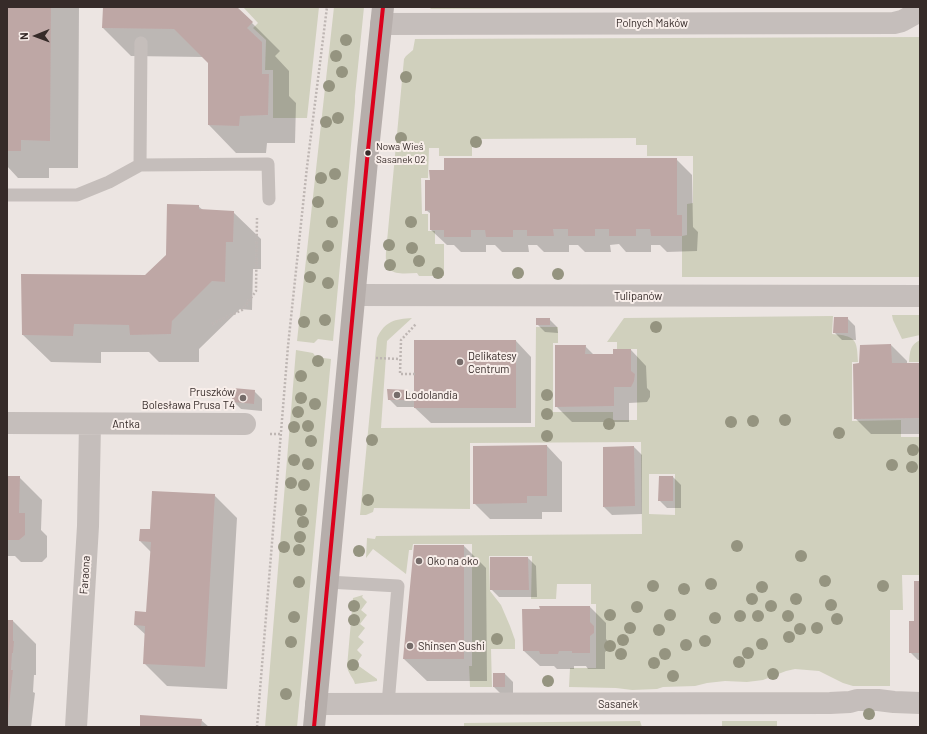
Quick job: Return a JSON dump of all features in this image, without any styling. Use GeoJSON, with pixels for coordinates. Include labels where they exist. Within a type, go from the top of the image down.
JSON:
{"type":"FeatureCollection","features":[{"type":"Feature","properties":{"kind":"street","name":"Polnych Maków"},"geometry":{"type":"LineString","coordinates":[[382,15],[887,23],[902,21],[920,11]]}},
{"type":"Feature","properties":{"kind":"street"},"geometry":{"type":"LineString","coordinates":[[314,727],[382,15]]}},
{"type":"Feature","properties":{"kind":"street","name":"Tulipanów"},"geometry":{"type":"LineString","coordinates":[[355,295],[920,296]]}},
{"type":"Feature","properties":{"kind":"street","name":"Antka"},"geometry":{"type":"LineString","coordinates":[[7,424],[245,424]]}},
{"type":"Feature","properties":{"kind":"street","name":"Faraona"},"geometry":{"type":"LineString","coordinates":[[76,727],[88,526],[90,424]]}},
{"type":"Feature","properties":{"kind":"street","name":"Sasanek"},"geometry":{"type":"LineString","coordinates":[[316,704],[830,703],[878,700],[920,703]]}},
{"type":"Feature","properties":{"kind":"lane"},"geometry":{"type":"LineString","coordinates":[[140,165],[141,43]]}},
{"type":"Feature","properties":{"kind":"lane"},"geometry":{"type":"LineString","coordinates":[[7,195],[77,195],[109,182],[140,165],[268,164],[269,199]]}},
{"type":"Feature","properties":{"kind":"lane"},"geometry":{"type":"LineString","coordinates":[[328,582],[398,586],[388,704]]}},
{"type":"Feature","properties":{"kind":"path"},"geometry":{"type":"LineString","coordinates":[[257,727],[288,346],[327,7]]}},
{"type":"Feature","properties":{"kind":"path"},"geometry":{"type":"LineString","coordinates":[[212,324],[242,310],[256,291],[257,212]]}},
{"type":"Feature","properties":{"kind":"path"},"geometry":{"type":"LineString","coordinates":[[415,374],[400,374],[400,359],[401,340],[416,323],[416,318]]}},
{"type":"Feature","properties":{"kind":"path"},"geometry":{"type":"LineString","coordinates":[[376,358],[400,359]]}},
{"type":"Feature","properties":{"kind":"green space"},"geometry":{"type":"Polygon","coordinates":[[[243,7],[319,7],[307,118],[273,118],[273,70],[265,70],[266,40],[253,28],[258,23],[243,7]]]}},
{"type":"Feature","properties":{"kind":"green space"},"geometry":{"type":"Polygon","coordinates":[[[334,7],[364,7],[333,341],[318,339],[314,343],[297,341],[334,7]]]}},
{"type":"Feature","properties":{"kind":"green space"},"geometry":{"type":"Polygon","coordinates":[[[429,7],[890,7],[431,9],[429,7]]]}},
{"type":"Feature","properties":{"kind":"green space"},"geometry":{"type":"Polygon","coordinates":[[[920,37],[920,277],[682,277],[682,236],[687,235],[687,204],[693,203],[693,156],[647,156],[647,145],[636,145],[636,138],[472,139],[472,156],[439,156],[439,148],[429,148],[428,178],[421,178],[422,214],[428,214],[428,231],[435,231],[435,244],[444,244],[444,276],[419,276],[417,273],[398,273],[394,272],[387,266],[386,252],[404,59],[413,50],[415,39],[920,37]]]}},
{"type":"Feature","properties":{"kind":"green space"},"geometry":{"type":"Polygon","coordinates":[[[892,315],[920,315],[920,335],[902,339],[892,315]]]}},
{"type":"Feature","properties":{"kind":"green space"},"geometry":{"type":"Polygon","coordinates":[[[833,316],[832,334],[846,336],[854,340],[857,348],[858,362],[852,362],[852,421],[901,420],[901,437],[920,437],[920,575],[902,575],[903,610],[890,610],[890,686],[853,686],[843,683],[819,671],[795,669],[763,680],[747,682],[725,681],[695,686],[632,690],[616,688],[569,687],[570,668],[596,668],[596,604],[591,604],[591,584],[557,584],[556,599],[531,599],[532,556],[489,556],[490,591],[501,605],[515,640],[515,649],[491,649],[492,687],[470,687],[469,666],[472,666],[472,544],[413,544],[412,550],[409,550],[406,574],[373,549],[366,558],[367,538],[375,539],[376,536],[642,534],[641,442],[470,443],[470,509],[374,508],[373,512],[366,515],[360,515],[377,338],[387,324],[400,319],[412,318],[387,341],[381,428],[535,427],[536,327],[558,327],[558,343],[553,343],[553,412],[613,412],[613,420],[637,420],[637,349],[617,349],[617,342],[607,342],[624,318],[833,316]],[[649,474],[649,514],[675,515],[675,474],[649,474]]]}},
{"type":"Feature","properties":{"kind":"green space"},"geometry":{"type":"Polygon","coordinates":[[[920,340],[920,362],[909,362],[911,349],[914,344],[920,340]]]}},
{"type":"Feature","properties":{"kind":"green space"},"geometry":{"type":"Polygon","coordinates":[[[296,350],[313,353],[316,357],[331,359],[297,727],[265,727],[296,350]]]}},
{"type":"Feature","properties":{"kind":"green space"},"geometry":{"type":"Polygon","coordinates":[[[363,595],[362,597],[367,602],[361,610],[367,615],[360,624],[365,628],[358,637],[364,642],[357,650],[362,655],[356,664],[377,679],[377,681],[355,684],[347,667],[353,598],[363,595]]]}},
{"type":"Feature","properties":{"kind":"green space"},"geometry":{"type":"Polygon","coordinates":[[[640,721],[642,727],[464,727],[464,723],[640,721]]]}},
{"type":"Feature","properties":{"kind":"green space"},"geometry":{"type":"Polygon","coordinates":[[[722,721],[777,721],[777,727],[722,727],[722,721]]]}},
{"type":"Feature","properties":{"kind":"building"},"geometry":{"type":"Polygon","coordinates":[[[7,7],[51,7],[50,141],[21,140],[21,151],[7,151],[7,7]]]}},
{"type":"Feature","properties":{"kind":"building"},"geometry":{"type":"Polygon","coordinates":[[[103,7],[237,7],[253,22],[247,28],[262,42],[262,74],[269,74],[268,115],[240,116],[239,126],[208,125],[208,63],[174,29],[102,28],[103,7]]]}},
{"type":"Feature","properties":{"kind":"building"},"geometry":{"type":"Polygon","coordinates":[[[444,158],[677,158],[677,215],[682,215],[682,236],[651,236],[650,229],[636,229],[636,236],[609,236],[609,229],[595,229],[595,236],[568,236],[568,229],[553,229],[554,236],[527,236],[527,230],[513,230],[513,237],[486,237],[485,230],[471,230],[471,237],[444,237],[444,230],[430,230],[430,210],[425,211],[425,180],[430,180],[429,170],[444,170],[444,158]]]}},
{"type":"Feature","properties":{"kind":"building"},"geometry":{"type":"Polygon","coordinates":[[[167,204],[199,205],[199,209],[234,211],[233,242],[226,242],[225,282],[212,281],[172,321],[171,334],[130,335],[129,325],[74,324],[73,336],[22,335],[21,274],[145,275],[166,255],[167,204]]]}},
{"type":"Feature","properties":{"kind":"building"},"geometry":{"type":"Polygon","coordinates":[[[834,317],[848,317],[848,333],[833,333],[834,317]]]}},
{"type":"Feature","properties":{"kind":"building"},"geometry":{"type":"Polygon","coordinates":[[[536,318],[550,318],[550,325],[536,325],[536,318]]]}},
{"type":"Feature","properties":{"kind":"building"},"geometry":{"type":"Polygon","coordinates":[[[414,340],[516,340],[516,408],[414,408],[414,340]]]}},
{"type":"Feature","properties":{"kind":"building"},"geometry":{"type":"Polygon","coordinates":[[[891,344],[892,363],[920,363],[920,418],[854,419],[853,364],[859,363],[860,345],[891,344]]]}},
{"type":"Feature","properties":{"kind":"building"},"geometry":{"type":"Polygon","coordinates":[[[555,345],[586,345],[585,354],[613,354],[613,349],[631,349],[631,371],[635,374],[631,387],[614,387],[614,406],[555,407],[555,345]]]}},
{"type":"Feature","properties":{"kind":"building","name":"Pruszków Bolesława Prusa T4"},"geometry":{"type":"Polygon","coordinates":[[[233,388],[255,390],[254,404],[232,402],[233,388]]]}},
{"type":"Feature","properties":{"kind":"building"},"geometry":{"type":"Polygon","coordinates":[[[387,389],[408,390],[408,400],[388,400],[387,389]]]}},
{"type":"Feature","properties":{"kind":"building"},"geometry":{"type":"Polygon","coordinates":[[[547,445],[547,496],[527,496],[527,503],[473,504],[473,446],[547,445]]]}},
{"type":"Feature","properties":{"kind":"building"},"geometry":{"type":"Polygon","coordinates":[[[634,446],[635,506],[603,507],[603,447],[634,446]]]}},
{"type":"Feature","properties":{"kind":"building"},"geometry":{"type":"Polygon","coordinates":[[[7,476],[20,476],[19,513],[25,513],[25,535],[19,540],[7,540],[7,476]]]}},
{"type":"Feature","properties":{"kind":"building"},"geometry":{"type":"Polygon","coordinates":[[[659,476],[673,476],[673,501],[658,501],[659,476]]]}},
{"type":"Feature","properties":{"kind":"building"},"geometry":{"type":"Polygon","coordinates":[[[152,491],[215,494],[205,667],[143,664],[145,626],[134,625],[135,611],[146,612],[151,542],[139,541],[140,529],[150,529],[152,491]]]}},
{"type":"Feature","properties":{"kind":"building"},"geometry":{"type":"Polygon","coordinates":[[[414,545],[464,545],[464,659],[403,659],[414,545]]]}},
{"type":"Feature","properties":{"kind":"building"},"geometry":{"type":"Polygon","coordinates":[[[490,557],[528,557],[529,590],[490,590],[490,557]]]}},
{"type":"Feature","properties":{"kind":"building"},"geometry":{"type":"Polygon","coordinates":[[[914,581],[920,581],[920,653],[909,653],[909,621],[914,621],[914,581]]]}},
{"type":"Feature","properties":{"kind":"building"},"geometry":{"type":"Polygon","coordinates":[[[539,606],[590,606],[590,622],[594,626],[594,633],[590,636],[590,653],[559,651],[558,654],[540,654],[539,651],[523,651],[522,609],[540,609],[539,606]]]}},
{"type":"Feature","properties":{"kind":"building"},"geometry":{"type":"Polygon","coordinates":[[[7,620],[13,620],[14,641],[11,670],[13,670],[8,716],[7,716],[7,620]]]}},
{"type":"Feature","properties":{"kind":"building"},"geometry":{"type":"Polygon","coordinates":[[[493,673],[505,673],[505,687],[493,687],[493,673]]]}},
{"type":"Feature","properties":{"kind":"building"},"geometry":{"type":"Polygon","coordinates":[[[140,715],[202,719],[201,727],[140,727],[140,715]]]}},
{"type":"Feature","properties":{"kind":"transit line"},"geometry":{"type":"LineString","coordinates":[[314,727],[368,150],[383,7]]}},
{"type":"Feature","properties":{"kind":"place","name":"Nowa Wieś Sasanek 02"},"geometry":{"type":"Point","coordinates":[368,153]}},
{"type":"Feature","properties":{"kind":"place","name":"Delikatesy Centrum"},"geometry":{"type":"Point","coordinates":[460,362]}},
{"type":"Feature","properties":{"kind":"place","name":"Lodolandia"},"geometry":{"type":"Point","coordinates":[397,395]}},
{"type":"Feature","properties":{"kind":"place","name":"Pruszków Bolesława Prusa T4"},"geometry":{"type":"Point","coordinates":[243,398]}},
{"type":"Feature","properties":{"kind":"place","name":"Oko na oko"},"geometry":{"type":"Point","coordinates":[419,561]}},
{"type":"Feature","properties":{"kind":"place","name":"Shinsen Sushi"},"geometry":{"type":"Point","coordinates":[410,646]}}]}
